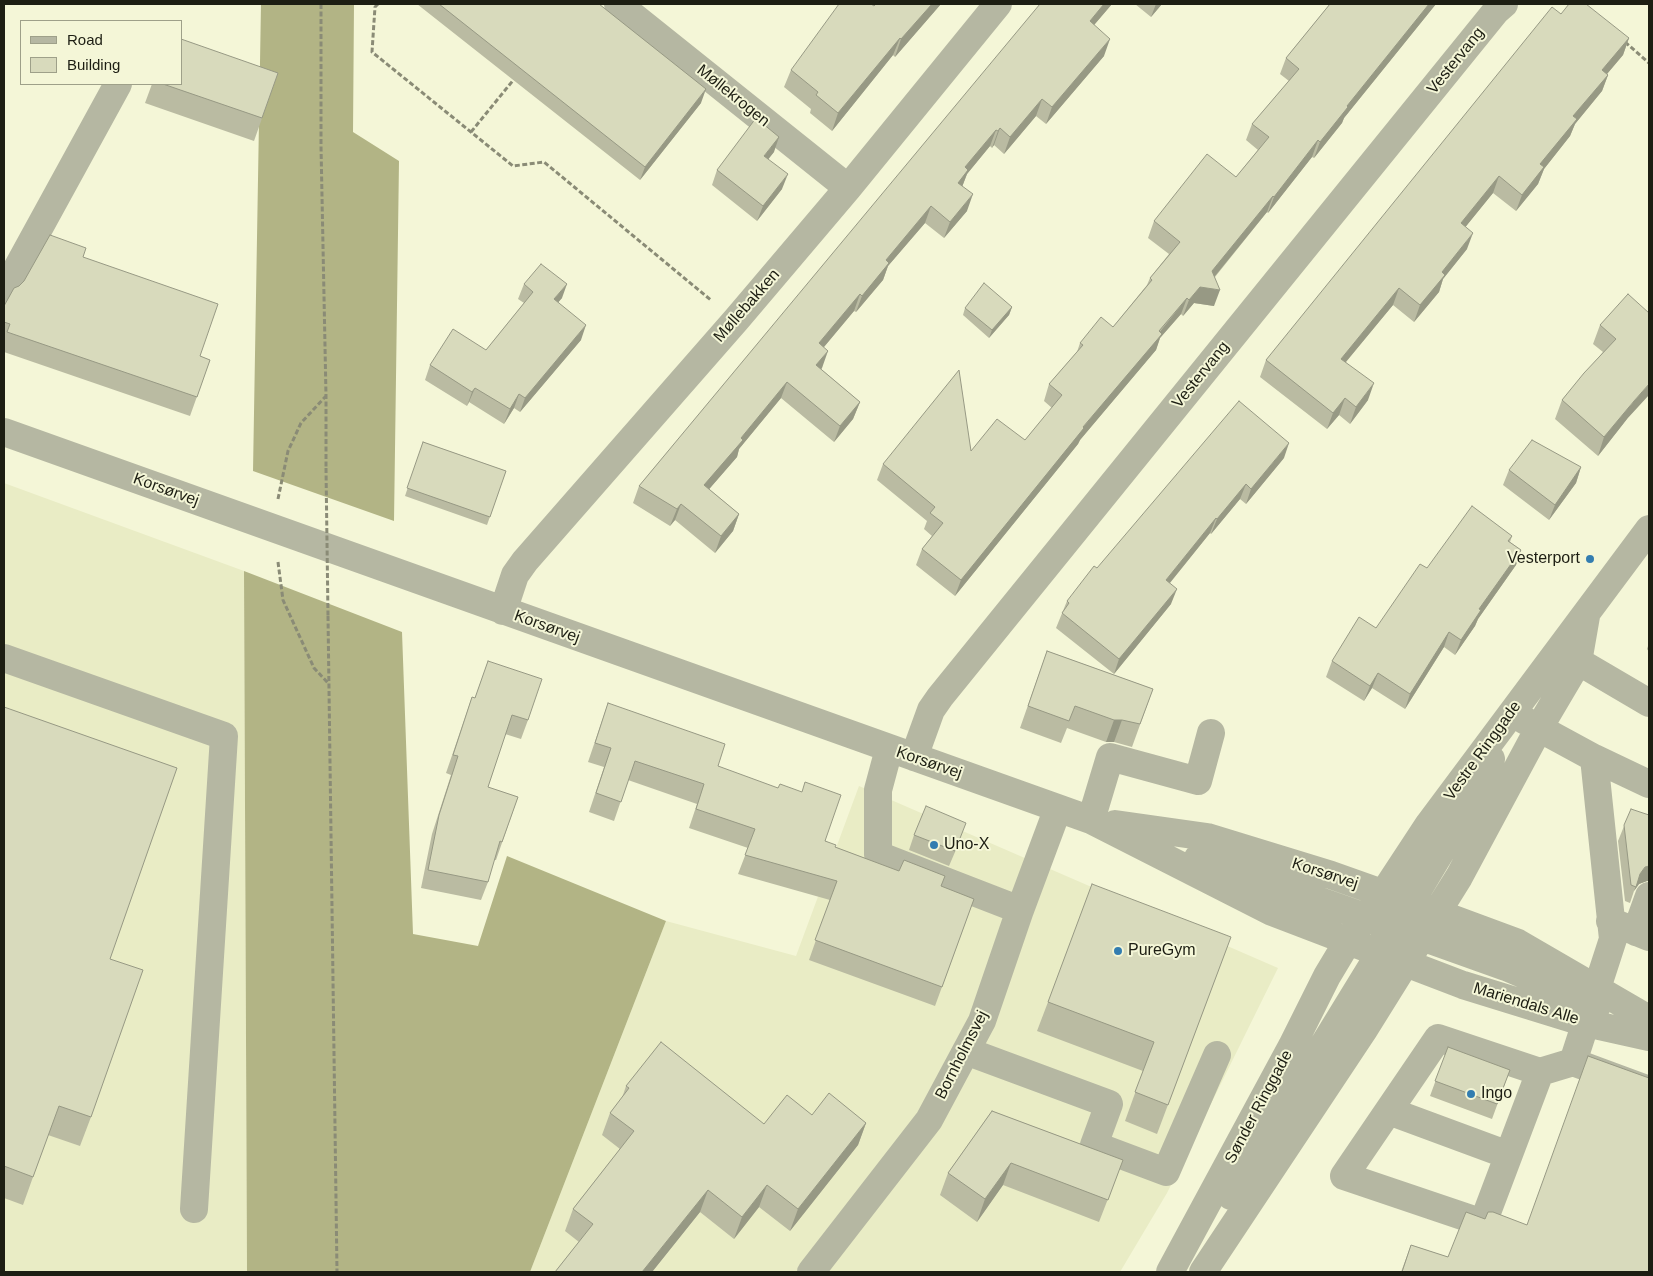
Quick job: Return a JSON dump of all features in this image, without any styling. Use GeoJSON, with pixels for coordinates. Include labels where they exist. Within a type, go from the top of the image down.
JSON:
{"type":"FeatureCollection","features":[{"type":"Feature","properties":{"kind":"street","name":"Møllekrogen"},"geometry":{"type":"LineString","coordinates":[[618,4],[848,188]]}},
{"type":"Feature","properties":{"kind":"street","name":"Møllebakken"},"geometry":{"type":"LineString","coordinates":[[503,611],[515,575],[525,561],[736,320],[848,188],[998,4]]}},
{"type":"Feature","properties":{"kind":"street","name":"Vestervang"},"geometry":{"type":"LineString","coordinates":[[1020,910],[878,855],[878,790],[940,697],[1504,4]]}},
{"type":"Feature","properties":{"kind":"street"},"geometry":{"type":"LineString","coordinates":[[4,292],[117,85]]}},
{"type":"Feature","properties":{"kind":"street","name":"Korsørvej"},"geometry":{"type":"LineString","coordinates":[[4,432],[1091,820],[1272,912],[1348,941]]}},
{"type":"Feature","properties":{"kind":"street","name":"Vestre Ringgade"},"geometry":{"type":"LineString","coordinates":[[1568,656],[1512,713],[1429,824],[1384,894],[1395,932],[1437,913],[1459,877],[1540,728],[1586,612],[1649,529]]}},
{"type":"Feature","properties":{"kind":"street"},"geometry":{"type":"LineString","coordinates":[[1568,656],[1649,703]]}},
{"type":"Feature","properties":{"kind":"street"},"geometry":{"type":"LineString","coordinates":[[4,658],[224,736],[194,1209]]}},
{"type":"Feature","properties":{"kind":"street"},"geometry":{"type":"LineString","coordinates":[[1185,1272],[1196,1251],[1395,932],[1474,798],[1512,713],[1594,758],[1649,784]]}},
{"type":"Feature","properties":{"kind":"street"},"geometry":{"type":"LineString","coordinates":[[1211,733],[1198,781],[1110,757],[1091,820],[1395,932],[1506,967],[1592,1006],[1649,1027]]}},
{"type":"Feature","properties":{"kind":"street"},"geometry":{"type":"LineString","coordinates":[[1572,1062],[1613,939],[1594,758]]}},
{"type":"Feature","properties":{"kind":"street","name":"Bornholmsvej"},"geometry":{"type":"LineString","coordinates":[[811,1272],[930,1120],[982,1021],[1020,910],[1058,808]]}},
{"type":"Feature","properties":{"kind":"street","name":"Korsørvej"},"geometry":{"type":"LineString","coordinates":[[1091,820],[1207,838],[1331,875],[1384,894]]}},
{"type":"Feature","properties":{"kind":"street"},"geometry":{"type":"LineString","coordinates":[[1610,921],[1643,934],[1649,896]]}},
{"type":"Feature","properties":{"kind":"street","name":"Mariendals Alle"},"geometry":{"type":"LineString","coordinates":[[1437,913],[1518,944],[1592,1006],[1649,1037]]}},
{"type":"Feature","properties":{"kind":"street"},"geometry":{"type":"LineString","coordinates":[[1203,1272],[1363,1032],[1395,932]]}},
{"type":"Feature","properties":{"kind":"street","name":"Sønder Ringgade"},"geometry":{"type":"LineString","coordinates":[[1170,1272],[1292,1046],[1327,976],[1348,941],[1395,932]]}},
{"type":"Feature","properties":{"kind":"street","name":"Mariendals Alle"},"geometry":{"type":"LineString","coordinates":[[1592,1006],[1649,1019]]}},
{"type":"Feature","properties":{"kind":"street"},"geometry":{"type":"LineString","coordinates":[[1540,1072],[1482,1223],[1344,1176],[1438,1038],[1540,1072],[1572,1062],[1649,1090]]}},
{"type":"Feature","properties":{"kind":"street"},"geometry":{"type":"LineString","coordinates":[[966,1050],[1109,1104],[1094,1145],[1166,1172],[1217,1055]]}},
{"type":"Feature","properties":{"kind":"street"},"geometry":{"type":"LineString","coordinates":[[1389,1110],[1508,1154]]}},
{"type":"Feature","properties":{"kind":"path"},"geometry":{"type":"LineString","coordinates":[[321,4],[321,146],[337,1272]]}},
{"type":"Feature","properties":{"kind":"path"},"geometry":{"type":"LineString","coordinates":[[378,4],[375,7],[372,52],[513,166],[544,162],[736,320]]}},
{"type":"Feature","properties":{"kind":"path"},"geometry":{"type":"LineString","coordinates":[[1621,39],[1649,63]]}},
{"type":"Feature","properties":{"kind":"path"},"geometry":{"type":"LineString","coordinates":[[472,132],[520,72]]}},
{"type":"Feature","properties":{"kind":"path"},"geometry":{"type":"LineString","coordinates":[[326,396],[301,423],[288,451],[273,528],[283,600],[314,668],[328,682]]}},
{"type":"Feature","properties":{"kind":"shaded area"},"geometry":{"type":"Polygon","coordinates":[[[261,4],[354,4],[353,132],[399,161],[394,521],[253,471],[261,4]]]}},
{"type":"Feature","properties":{"kind":"shaded area"},"geometry":{"type":"Polygon","coordinates":[[[4,483],[244,571],[247,1272],[4,1272],[4,483]]]}},
{"type":"Feature","properties":{"kind":"shaded area"},"geometry":{"type":"Polygon","coordinates":[[[244,571],[402,632],[413,934],[478,946],[507,856],[666,921],[530,1272],[247,1272],[244,571]]]}},
{"type":"Feature","properties":{"kind":"shaded area"},"geometry":{"type":"Polygon","coordinates":[[[859,786],[1278,968],[1167,1193],[1120,1272],[530,1272],[666,921],[796,956],[859,786]]]}},
{"type":"Feature","properties":{"kind":"building"},"geometry":{"type":"Polygon","coordinates":[[[439,4],[599,4],[706,89],[645,167],[439,4]]]}},
{"type":"Feature","properties":{"kind":"building"},"geometry":{"type":"Polygon","coordinates":[[[839,4],[871,4],[874,6],[876,4],[932,4],[900,38],[838,113],[816,95],[818,92],[791,70],[839,4]]]}},
{"type":"Feature","properties":{"kind":"building"},"geometry":{"type":"Polygon","coordinates":[[[1040,4],[1104,4],[1090,21],[1110,39],[1052,107],[1042,99],[1010,137],[1000,128],[998,131],[996,130],[965,167],[968,170],[958,183],[973,194],[950,222],[931,206],[886,260],[889,263],[819,343],[828,351],[816,365],[860,402],[840,426],[787,382],[741,438],[743,440],[704,485],[739,514],[721,536],[681,504],[677,509],[639,486],[1040,4]]]}},
{"type":"Feature","properties":{"kind":"building"},"geometry":{"type":"Polygon","coordinates":[[[1330,4],[1429,4],[1320,142],[1318,140],[1274,197],[1212,271],[1220,290],[1200,287],[1189,300],[1187,298],[1159,331],[1162,334],[1083,427],[961,580],[922,549],[943,523],[930,513],[935,507],[883,464],[959,370],[971,451],[997,419],[1025,440],[1062,395],[1049,384],[1083,345],[1080,343],[1101,317],[1113,327],[1152,280],[1150,278],[1180,242],[1154,221],[1207,154],[1236,177],[1269,137],[1252,124],[1299,69],[1286,58],[1330,4]]]}},
{"type":"Feature","properties":{"kind":"building"},"geometry":{"type":"Polygon","coordinates":[[[1569,4],[1586,4],[1629,38],[1602,70],[1608,75],[1573,116],[1577,119],[1540,164],[1544,167],[1522,195],[1499,176],[1461,223],[1473,233],[1442,272],[1445,275],[1420,305],[1399,288],[1341,359],[1374,383],[1356,407],[1345,398],[1333,413],[1266,360],[1552,7],[1561,14],[1569,4]]]}},
{"type":"Feature","properties":{"kind":"building"},"geometry":{"type":"Polygon","coordinates":[[[182,39],[278,73],[262,118],[166,85],[182,85],[182,39]]]}},
{"type":"Feature","properties":{"kind":"building"},"geometry":{"type":"Polygon","coordinates":[[[756,118],[779,137],[764,156],[788,174],[763,206],[717,170],[756,118]]]}},
{"type":"Feature","properties":{"kind":"building"},"geometry":{"type":"Polygon","coordinates":[[[50,235],[86,248],[83,257],[218,304],[200,356],[210,360],[197,397],[7,332],[10,324],[4,322],[4,306],[14,288],[24,281],[50,235]]]}},
{"type":"Feature","properties":{"kind":"building"},"geometry":{"type":"Polygon","coordinates":[[[541,264],[567,284],[554,299],[586,325],[525,398],[519,394],[510,409],[475,388],[472,392],[430,365],[453,329],[486,350],[533,292],[524,284],[541,264]]]}},
{"type":"Feature","properties":{"kind":"building"},"geometry":{"type":"Polygon","coordinates":[[[984,283],[1012,307],[992,330],[965,308],[984,283]]]}},
{"type":"Feature","properties":{"kind":"building"},"geometry":{"type":"Polygon","coordinates":[[[1628,294],[1649,313],[1649,384],[1604,437],[1562,400],[1616,339],[1600,325],[1628,294]]]}},
{"type":"Feature","properties":{"kind":"building"},"geometry":{"type":"Polygon","coordinates":[[[1239,401],[1289,443],[1251,489],[1246,484],[1166,580],[1177,589],[1119,659],[1062,613],[1069,603],[1067,601],[1094,566],[1097,568],[1239,401]]]}},
{"type":"Feature","properties":{"kind":"building"},"geometry":{"type":"Polygon","coordinates":[[[1532,440],[1581,467],[1555,505],[1509,470],[1532,440]]]}},
{"type":"Feature","properties":{"kind":"building"},"geometry":{"type":"Polygon","coordinates":[[[423,442],[506,471],[490,517],[407,488],[423,442]]]}},
{"type":"Feature","properties":{"kind":"building"},"geometry":{"type":"Polygon","coordinates":[[[1472,506],[1512,536],[1508,541],[1521,550],[1479,609],[1481,610],[1461,640],[1449,632],[1410,694],[1378,673],[1370,686],[1332,661],[1359,617],[1376,628],[1420,564],[1427,568],[1472,506]]]}},
{"type":"Feature","properties":{"kind":"building"},"geometry":{"type":"Polygon","coordinates":[[[1047,651],[1153,689],[1140,724],[1114,720],[1075,706],[1069,721],[1028,706],[1047,651]]]}},
{"type":"Feature","properties":{"kind":"building"},"geometry":{"type":"Polygon","coordinates":[[[488,661],[542,679],[528,720],[512,715],[488,787],[518,797],[502,842],[500,841],[488,882],[428,870],[439,815],[458,756],[453,755],[472,697],[475,698],[488,661]]]}},
{"type":"Feature","properties":{"kind":"building"},"geometry":{"type":"Polygon","coordinates":[[[608,703],[725,744],[718,766],[778,788],[780,784],[802,792],[805,782],[841,795],[825,841],[836,845],[835,847],[899,871],[904,860],[945,876],[941,886],[974,899],[942,987],[815,940],[837,881],[745,855],[755,829],[696,809],[704,784],[635,761],[621,802],[596,793],[611,748],[595,743],[608,703]]]}},
{"type":"Feature","properties":{"kind":"building"},"geometry":{"type":"Polygon","coordinates":[[[4,707],[177,768],[110,959],[143,970],[91,1117],[59,1106],[33,1177],[4,1166],[4,707]]]}},
{"type":"Feature","properties":{"kind":"building"},"geometry":{"type":"Polygon","coordinates":[[[926,806],[966,823],[955,851],[914,835],[926,806]]]}},
{"type":"Feature","properties":{"kind":"building"},"geometry":{"type":"Polygon","coordinates":[[[1631,809],[1649,815],[1649,866],[1645,867],[1640,874],[1636,887],[1631,885],[1624,825],[1631,809]]]}},
{"type":"Feature","properties":{"kind":"building"},"geometry":{"type":"Polygon","coordinates":[[[1092,884],[1231,937],[1168,1105],[1135,1092],[1154,1042],[1048,1002],[1092,884]]]}},
{"type":"Feature","properties":{"kind":"building"},"geometry":{"type":"Polygon","coordinates":[[[661,1042],[764,1124],[787,1095],[812,1115],[829,1093],[866,1123],[798,1209],[767,1185],[742,1217],[708,1190],[642,1272],[555,1272],[593,1224],[573,1209],[634,1131],[610,1113],[629,1088],[626,1086],[661,1042]]]}},
{"type":"Feature","properties":{"kind":"building"},"geometry":{"type":"Polygon","coordinates":[[[1448,1047],[1510,1070],[1497,1104],[1435,1081],[1448,1047]]]}},
{"type":"Feature","properties":{"kind":"building"},"geometry":{"type":"Polygon","coordinates":[[[1588,1056],[1649,1078],[1649,1272],[1402,1272],[1411,1245],[1448,1257],[1466,1212],[1485,1219],[1488,1212],[1493,1212],[1527,1225],[1588,1056]]]}},
{"type":"Feature","properties":{"kind":"building"},"geometry":{"type":"Polygon","coordinates":[[[992,1111],[1123,1160],[1108,1200],[1011,1163],[985,1199],[948,1173],[992,1111]]]}},
{"type":"Feature","properties":{"kind":"place","name":"Vesterport"},"geometry":{"type":"Point","coordinates":[1590,559]}},
{"type":"Feature","properties":{"kind":"place","name":"Uno-X"},"geometry":{"type":"Point","coordinates":[934,845]}},
{"type":"Feature","properties":{"kind":"place","name":"PureGym"},"geometry":{"type":"Point","coordinates":[1118,951]}},
{"type":"Feature","properties":{"kind":"place","name":"Ingo"},"geometry":{"type":"Point","coordinates":[1471,1094]}}]}
